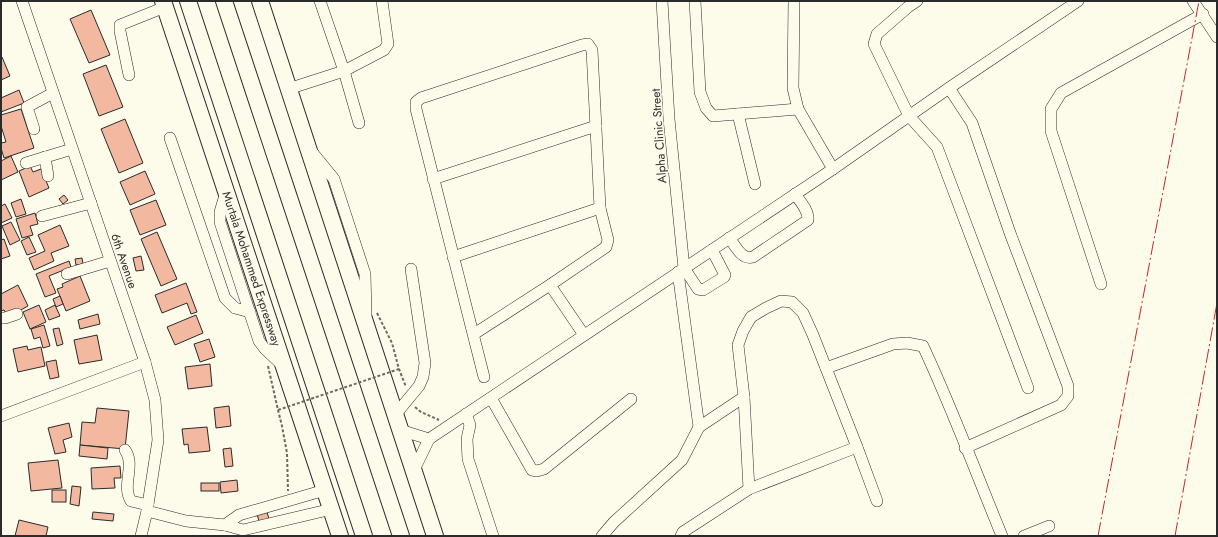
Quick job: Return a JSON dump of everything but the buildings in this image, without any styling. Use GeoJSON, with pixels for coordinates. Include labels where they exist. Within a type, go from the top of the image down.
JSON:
{"type":"FeatureCollection","features":[{"type":"Feature","properties":{"kind":"highway","name":"Murtala Mohammed Expressway"},"geometry":{"type":"LineString","coordinates":[[188,1],[364,536]]}},
{"type":"Feature","properties":{"kind":"highway"},"geometry":{"type":"LineString","coordinates":[[224,1],[401,536]]}},
{"type":"Feature","properties":{"kind":"highway"},"geometry":{"type":"LineString","coordinates":[[260,2],[435,536]]}},
{"type":"Feature","properties":{"kind":"highway","name":"Murtala Mohammed Expressway"},"geometry":{"type":"LineString","coordinates":[[164,4],[340,536]]}},
{"type":"Feature","properties":{"kind":"street","name":"6th Avenue"},"geometry":{"type":"LineString","coordinates":[[22,1],[145,362],[155,400],[158,440],[141,536]]}},
{"type":"Feature","properties":{"kind":"street"},"geometry":{"type":"LineString","coordinates":[[320,1],[344,72],[359,123]]}},
{"type":"Feature","properties":{"kind":"street"},"geometry":{"type":"LineString","coordinates":[[288,89],[344,72],[384,50],[388,44],[382,1]]}},
{"type":"Feature","properties":{"kind":"street","name":"Alpha Clinic Street"},"geometry":{"type":"LineString","coordinates":[[662,1],[669,119],[681,270],[699,427]]}},
{"type":"Feature","properties":{"kind":"street"},"geometry":{"type":"LineString","coordinates":[[695,1],[700,92],[706,108],[713,116],[798,109]]}},
{"type":"Feature","properties":{"kind":"street"},"geometry":{"type":"LineString","coordinates":[[794,1],[793,88],[798,109],[833,169]]}},
{"type":"Feature","properties":{"kind":"street"},"geometry":{"type":"LineString","coordinates":[[917,1],[877,34],[874,44],[909,116],[937,147],[1028,388]]}},
{"type":"Feature","properties":{"kind":"street"},"geometry":{"type":"LineString","coordinates":[[414,472],[429,439],[833,169],[949,88],[1078,1]]}},
{"type":"Feature","properties":{"kind":"street"},"geometry":{"type":"LineString","coordinates":[[1193,1],[1217,37]]}},
{"type":"Feature","properties":{"kind":"street"},"geometry":{"type":"LineString","coordinates":[[129,75],[120,25],[164,4]]}},
{"type":"Feature","properties":{"kind":"street"},"geometry":{"type":"LineString","coordinates":[[1101,284],[1051,131],[1051,109],[1061,93],[1202,14]]}},
{"type":"Feature","properties":{"kind":"street"},"geometry":{"type":"LineString","coordinates":[[474,334],[606,247],[608,240],[600,208],[592,50],[588,44],[421,98],[416,102],[416,109],[433,179],[474,334],[484,378]]}},
{"type":"Feature","properties":{"kind":"street"},"geometry":{"type":"LineString","coordinates":[[949,88],[972,123],[1010,234],[1068,386],[1068,396],[1062,405],[965,448]]}},
{"type":"Feature","properties":{"kind":"street"},"geometry":{"type":"LineString","coordinates":[[34,129],[27,107],[53,93]]}},
{"type":"Feature","properties":{"kind":"street"},"geometry":{"type":"LineString","coordinates":[[738,114],[755,184]]}},
{"type":"Feature","properties":{"kind":"street"},"geometry":{"type":"LineString","coordinates":[[433,179],[596,126]]}},
{"type":"Feature","properties":{"kind":"street"},"geometry":{"type":"LineString","coordinates":[[170,138],[226,298],[235,308],[250,312]]}},
{"type":"Feature","properties":{"kind":"street"},"geometry":{"type":"LineString","coordinates":[[26,163],[72,149]]}},
{"type":"Feature","properties":{"kind":"street"},"geometry":{"type":"LineString","coordinates":[[45,157],[48,176]]}},
{"type":"Feature","properties":{"kind":"street"},"geometry":{"type":"LineString","coordinates":[[226,192],[220,212],[220,222],[259,341],[265,349],[285,368]]}},
{"type":"Feature","properties":{"kind":"street"},"geometry":{"type":"LineString","coordinates":[[729,238],[743,256],[748,258],[808,220],[808,217],[795,194]]}},
{"type":"Feature","properties":{"kind":"street"},"geometry":{"type":"LineString","coordinates":[[42,216],[91,203]]}},
{"type":"Feature","properties":{"kind":"street"},"geometry":{"type":"LineString","coordinates":[[453,257],[600,208]]}},
{"type":"Feature","properties":{"kind":"street"},"geometry":{"type":"LineString","coordinates":[[681,270],[698,289],[701,290],[724,277],[725,275],[712,250]]}},
{"type":"Feature","properties":{"kind":"street"},"geometry":{"type":"LineString","coordinates":[[66,274],[110,261]]}},
{"type":"Feature","properties":{"kind":"street"},"geometry":{"type":"LineString","coordinates":[[411,269],[425,363],[423,377],[419,386],[409,398],[398,423],[429,439]]}},
{"type":"Feature","properties":{"kind":"street"},"geometry":{"type":"LineString","coordinates":[[550,285],[584,335]]}},
{"type":"Feature","properties":{"kind":"street"},"geometry":{"type":"LineString","coordinates":[[749,490],[744,397],[738,345],[742,330],[751,317],[766,308],[781,302],[792,302],[803,313],[826,368],[877,501]]}},
{"type":"Feature","properties":{"kind":"street"},"geometry":{"type":"LineString","coordinates":[[1,318],[17,314]]}},
{"type":"Feature","properties":{"kind":"street"},"geometry":{"type":"LineString","coordinates":[[826,368],[893,344],[907,342],[923,346],[944,391],[965,448],[1002,536]]}},
{"type":"Feature","properties":{"kind":"street"},"geometry":{"type":"LineString","coordinates":[[1,416],[145,362]]}},
{"type":"Feature","properties":{"kind":"street"},"geometry":{"type":"LineString","coordinates":[[602,536],[614,522],[682,460],[699,427],[744,397]]}},
{"type":"Feature","properties":{"kind":"street"},"geometry":{"type":"LineString","coordinates":[[491,398],[532,470],[537,471],[544,469],[631,399]]}},
{"type":"Feature","properties":{"kind":"street"},"geometry":{"type":"LineString","coordinates":[[466,414],[470,425],[467,439],[468,459],[493,536]]}},
{"type":"Feature","properties":{"kind":"street"},"geometry":{"type":"LineString","coordinates":[[681,536],[683,532],[749,490],[857,447]]}},
{"type":"Feature","properties":{"kind":"street"},"geometry":{"type":"LineString","coordinates":[[125,450],[129,455],[130,461],[128,492],[131,501],[186,521],[225,525],[243,530],[332,510]]}},
{"type":"Feature","properties":{"kind":"street"},"geometry":{"type":"LineString","coordinates":[[225,525],[240,515],[325,490]]}},
{"type":"Feature","properties":{"kind":"street"},"geometry":{"type":"LineString","coordinates":[[1024,536],[1049,526]]}},
{"type":"Feature","properties":{"kind":"path"},"geometry":{"type":"LineString","coordinates":[[374,308],[392,343],[409,398],[414,406],[421,412],[449,426]]}},
{"type":"Feature","properties":{"kind":"path"},"geometry":{"type":"LineString","coordinates":[[278,410],[399,369]]}},
{"type":"Feature","properties":{"kind":"path"},"geometry":{"type":"LineString","coordinates":[[272,384],[287,453],[288,501]]}},
{"type":"Feature","properties":{"kind":"power"},"geometry":{"type":"LineString","coordinates":[[1098,536],[1199,1]]}},
{"type":"Feature","properties":{"kind":"power"},"geometry":{"type":"LineString","coordinates":[[1175,536],[1217,303]]}}]}
